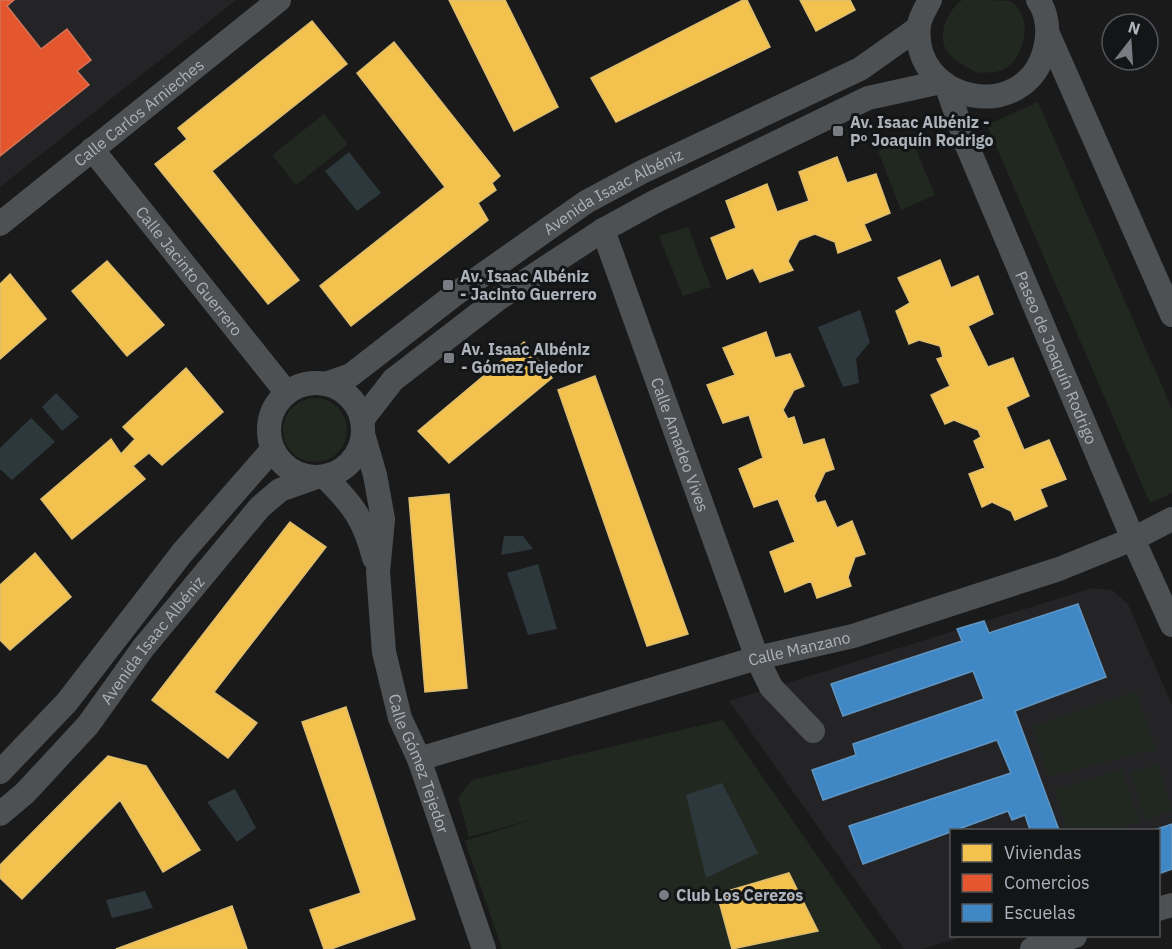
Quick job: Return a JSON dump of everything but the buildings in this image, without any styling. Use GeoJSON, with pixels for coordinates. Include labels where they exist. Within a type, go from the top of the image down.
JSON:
{"type":"FeatureCollection","features":[{"type":"Feature","properties":{"kind":"street","name":"Calle Carlos Arnieches"},"geometry":{"type":"LineString","coordinates":[[0,224],[279,0]]}},
{"type":"Feature","properties":{"kind":"street"},"geometry":{"type":"LineString","coordinates":[[907,0],[919,25]]}},
{"type":"Feature","properties":{"kind":"street"},"geometry":{"type":"LineString","coordinates":[[919,25],[930,0]]}},
{"type":"Feature","properties":{"kind":"street"},"geometry":{"type":"LineString","coordinates":[[1046,2],[1049,36],[1172,315]]}},
{"type":"Feature","properties":{"kind":"street","name":"Paseo de Joaquín Rodrigo"},"geometry":{"type":"LineString","coordinates":[[919,25],[923,58],[944,85],[966,143],[1133,539],[1172,625]]}},
{"type":"Feature","properties":{"kind":"street","name":"Avenida Isaac Albéniz"},"geometry":{"type":"LineString","coordinates":[[325,384],[351,375],[454,295],[586,202],[642,172],[860,69],[919,25]]}},
{"type":"Feature","properties":{"kind":"street"},"geometry":{"type":"LineString","coordinates":[[944,85],[973,97],[1009,93],[1025,84],[1042,62],[1049,36]]}},
{"type":"Feature","properties":{"kind":"street","name":"Avenida Isaac Albéniz"},"geometry":{"type":"LineString","coordinates":[[363,427],[393,380],[498,299],[603,230],[656,201],[868,98],[944,85]]}},
{"type":"Feature","properties":{"kind":"street","name":"Calle Jacinto Guerrero"},"geometry":{"type":"LineString","coordinates":[[92,149],[287,393]]}},
{"type":"Feature","properties":{"kind":"street","name":"Calle Amadeo Vives"},"geometry":{"type":"LineString","coordinates":[[603,230],[757,658],[771,687],[813,731]]}},
{"type":"Feature","properties":{"kind":"street"},"geometry":{"type":"LineString","coordinates":[[325,384],[349,396],[363,427],[359,449],[351,462],[339,471],[319,477],[289,470],[272,450],[268,435],[270,419],[276,404],[298,386],[325,384]]}},
{"type":"Feature","properties":{"kind":"street","name":"Calle Gómez Tejedor"},"geometry":{"type":"LineString","coordinates":[[363,427],[383,519],[378,572],[384,652],[400,718],[419,759],[484,949]]}},
{"type":"Feature","properties":{"kind":"street","name":"Avenida Isaac Albéniz"},"geometry":{"type":"LineString","coordinates":[[0,772],[67,702],[182,553],[272,450]]}},
{"type":"Feature","properties":{"kind":"street","name":"Avenida Isaac Albéniz"},"geometry":{"type":"LineString","coordinates":[[0,814],[25,793],[88,725],[143,648],[260,507],[280,490],[319,477]]}},
{"type":"Feature","properties":{"kind":"street","name":"Calle Gómez Tejedor"},"geometry":{"type":"LineString","coordinates":[[319,477],[353,507],[367,530],[378,572]]}},
{"type":"Feature","properties":{"kind":"street","name":"Calle Manzano"},"geometry":{"type":"LineString","coordinates":[[419,759],[757,658],[853,636],[1059,569],[1133,539],[1172,519]]}},
{"type":"Feature","properties":{"kind":"street"},"geometry":{"type":"LineString","coordinates":[[1033,949],[1072,937]]}},
{"type":"Feature","properties":{"kind":"shaded area"},"geometry":{"type":"Polygon","coordinates":[[[0,0],[236,0],[0,187],[0,0]]]}},
{"type":"Feature","properties":{"kind":"shaded area"},"geometry":{"type":"Polygon","coordinates":[[[962,0],[1009,1],[1017,7],[1025,26],[1024,38],[1016,58],[1009,66],[997,72],[977,73],[949,54],[943,40],[943,32],[948,17],[962,0]]]}},
{"type":"Feature","properties":{"kind":"shaded area"},"geometry":{"type":"Polygon","coordinates":[[[1038,102],[1172,409],[1172,493],[1150,503],[987,125],[1038,102]]]}},
{"type":"Feature","properties":{"kind":"shaded area"},"geometry":{"type":"Polygon","coordinates":[[[324,114],[348,144],[296,185],[272,155],[324,114]]]}},
{"type":"Feature","properties":{"kind":"shaded area"},"geometry":{"type":"Polygon","coordinates":[[[911,138],[935,195],[901,210],[878,151],[911,138]]]}},
{"type":"Feature","properties":{"kind":"shaded area"},"geometry":{"type":"Polygon","coordinates":[[[349,152],[381,193],[357,211],[325,171],[349,152]]]}},
{"type":"Feature","properties":{"kind":"shaded area"},"geometry":{"type":"Polygon","coordinates":[[[688,227],[711,287],[683,296],[659,236],[688,227]]]}},
{"type":"Feature","properties":{"kind":"shaded area"},"geometry":{"type":"Polygon","coordinates":[[[860,310],[870,342],[856,359],[859,383],[843,387],[818,327],[860,310]]]}},
{"type":"Feature","properties":{"kind":"shaded area"},"geometry":{"type":"Polygon","coordinates":[[[56,393],[79,417],[62,431],[42,407],[56,393]]]}},
{"type":"Feature","properties":{"kind":"shaded area"},"geometry":{"type":"Polygon","coordinates":[[[309,398],[321,398],[338,407],[345,418],[347,430],[345,442],[338,453],[321,462],[309,462],[297,457],[288,448],[283,436],[283,424],[288,412],[297,403],[309,398]]]}},
{"type":"Feature","properties":{"kind":"shaded area"},"geometry":{"type":"Polygon","coordinates":[[[31,418],[55,442],[12,480],[0,469],[0,448],[31,418]]]}},
{"type":"Feature","properties":{"kind":"shaded area"},"geometry":{"type":"Polygon","coordinates":[[[504,536],[523,536],[533,549],[501,555],[504,536]]]}},
{"type":"Feature","properties":{"kind":"shaded area"},"geometry":{"type":"Polygon","coordinates":[[[538,564],[557,629],[528,635],[507,573],[538,564]]]}},
{"type":"Feature","properties":{"kind":"shaded area"},"geometry":{"type":"Polygon","coordinates":[[[1092,588],[1112,590],[1128,604],[1172,705],[1172,872],[1160,876],[1160,829],[950,829],[950,937],[963,937],[922,949],[904,949],[729,701],[1092,588]]]}},
{"type":"Feature","properties":{"kind":"shaded area"},"geometry":{"type":"Polygon","coordinates":[[[1136,691],[1156,749],[1048,777],[1032,726],[1136,691]]]}},
{"type":"Feature","properties":{"kind":"shaded area","name":"Club Los Cerezos"},"geometry":{"type":"Polygon","coordinates":[[[723,720],[882,949],[502,949],[465,841],[537,818],[469,837],[458,798],[472,780],[723,720]]]}},
{"type":"Feature","properties":{"kind":"shaded area"},"geometry":{"type":"Polygon","coordinates":[[[1158,764],[1172,811],[1145,821],[1131,772],[1158,764]]]}},
{"type":"Feature","properties":{"kind":"shaded area"},"geometry":{"type":"Polygon","coordinates":[[[1122,769],[1140,822],[1108,829],[1068,829],[1054,790],[1122,769]]]}},
{"type":"Feature","properties":{"kind":"shaded area"},"geometry":{"type":"Polygon","coordinates":[[[722,783],[758,853],[706,878],[686,795],[722,783]]]}},
{"type":"Feature","properties":{"kind":"shaded area"},"geometry":{"type":"Polygon","coordinates":[[[235,789],[256,828],[237,842],[207,802],[235,789]]]}},
{"type":"Feature","properties":{"kind":"shaded area"},"geometry":{"type":"Polygon","coordinates":[[[145,891],[153,908],[112,918],[106,900],[145,891]]]}},
{"type":"Feature","properties":{"kind":"place","name":"Av. Isaac Albéniz - Pº Joaquín Rodrigo"},"geometry":{"type":"Point","coordinates":[838,131]}},
{"type":"Feature","properties":{"kind":"place","name":"Av. Isaac Albéniz - Jacinto Guerrero"},"geometry":{"type":"Point","coordinates":[448,285]}},
{"type":"Feature","properties":{"kind":"place","name":"Av. Isaac Albéniz - Gómez Tejedor"},"geometry":{"type":"Point","coordinates":[449,358]}},
{"type":"Feature","properties":{"kind":"place","name":"Club Los Cerezos"},"geometry":{"type":"Point","coordinates":[664,895]}}]}
